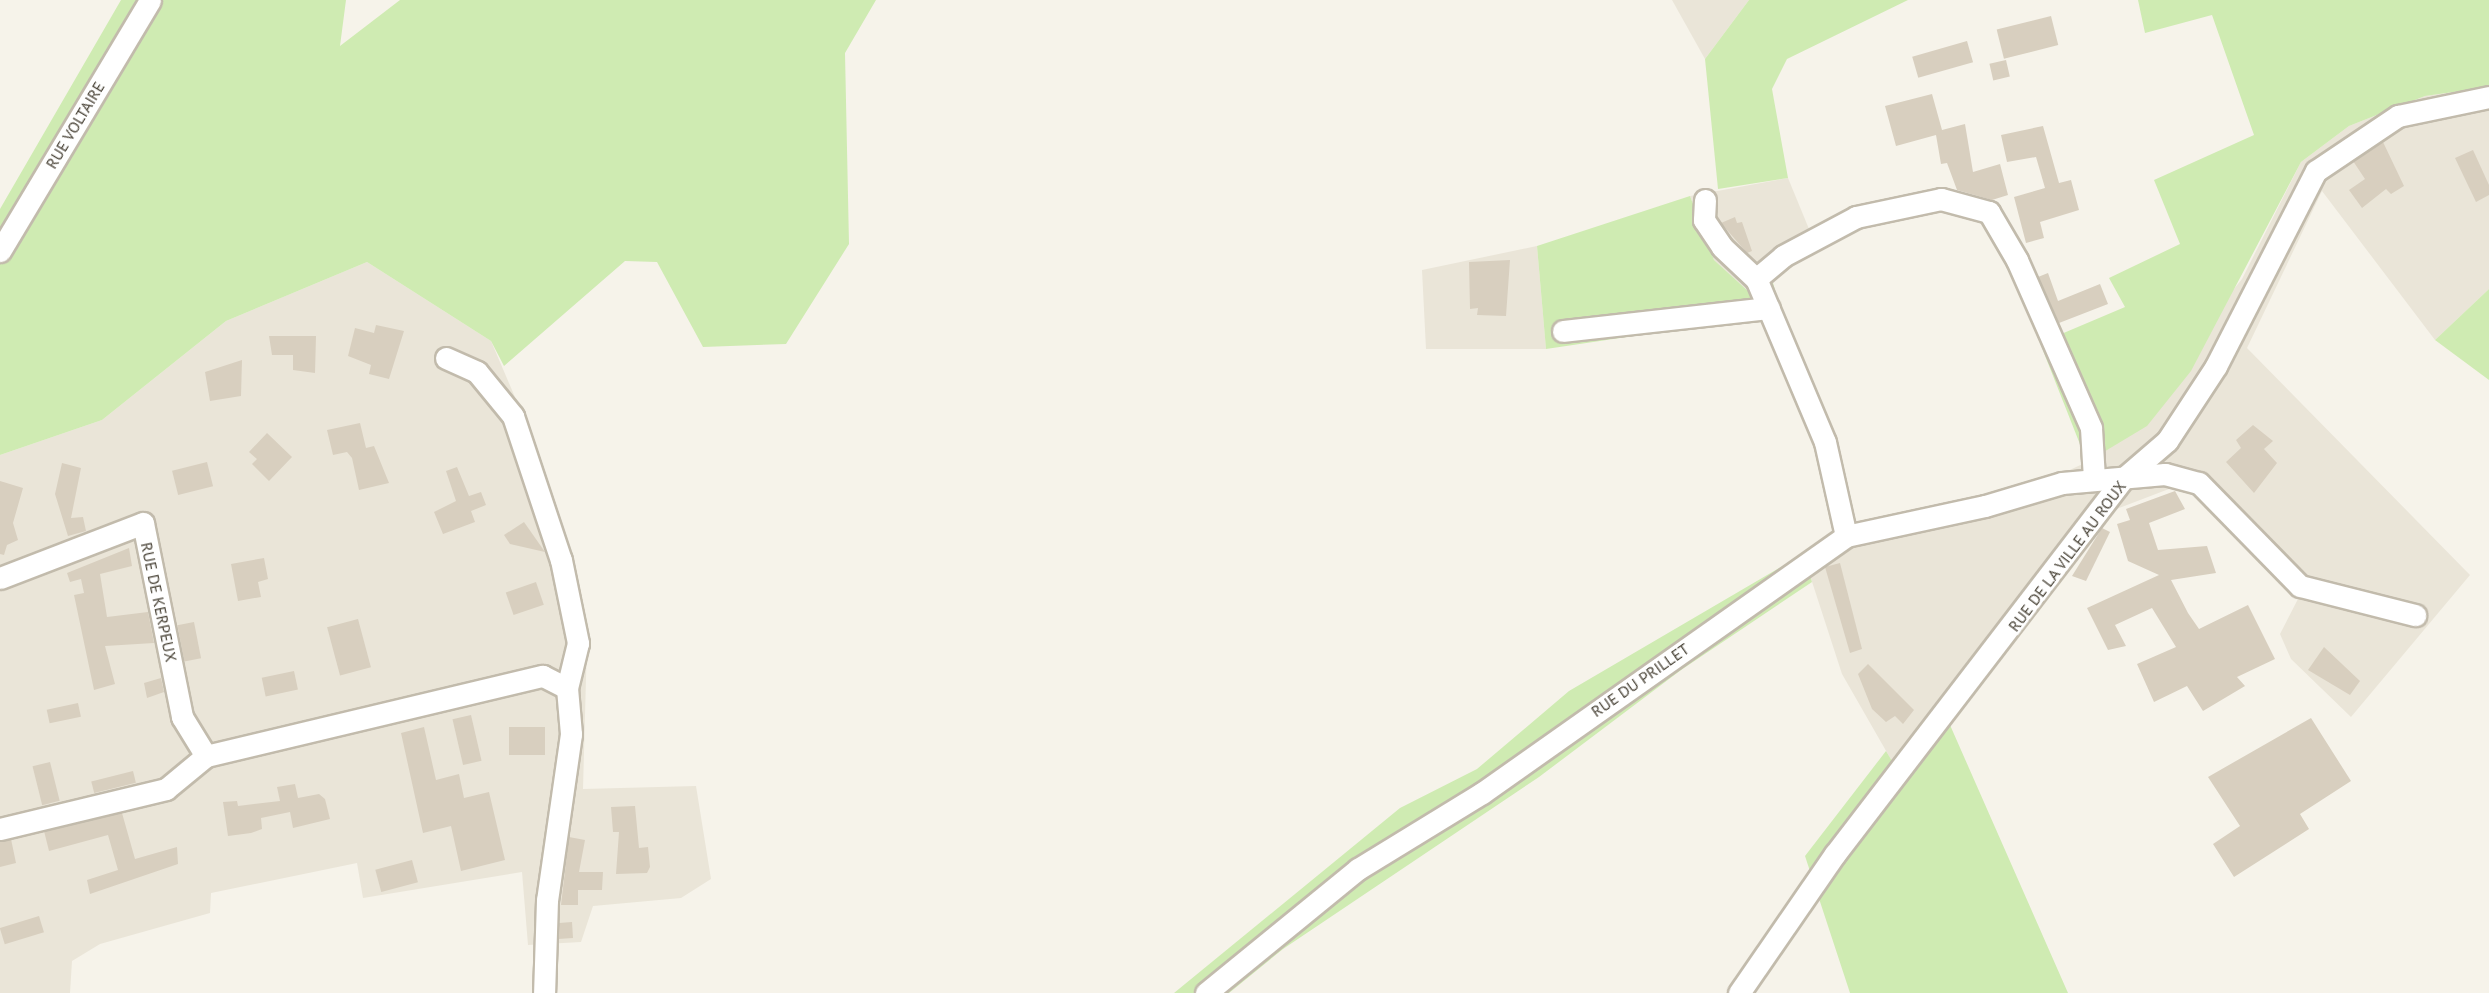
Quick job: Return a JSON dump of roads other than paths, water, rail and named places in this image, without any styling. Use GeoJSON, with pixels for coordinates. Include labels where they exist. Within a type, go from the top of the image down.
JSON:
{"type":"FeatureCollection","features":[{"type":"Feature","properties":{"kind":"street","name":"RUE VOLTAIRE"},"geometry":{"type":"LineString","coordinates":[[0,250],[150,0]]}},
{"type":"Feature","properties":{"kind":"street","name":"RUE DE LA VILLE AU ROUX"},"geometry":{"type":"LineString","coordinates":[[1740,993],[1835,854],[2124,478],[2167,441],[2216,366],[2316,171],[2398,116],[2489,97]]}},
{"type":"Feature","properties":{"kind":"street"},"geometry":{"type":"LineString","coordinates":[[1756,279],[1784,256],[1856,217],[1941,199],[1989,212],[2017,260],[2091,428],[2094,478]]}},
{"type":"Feature","properties":{"kind":"street"},"geometry":{"type":"LineString","coordinates":[[1705,200],[1704,220],[1722,247],[1756,279],[1769,308],[1825,442],[1846,536]]}},
{"type":"Feature","properties":{"kind":"street"},"geometry":{"type":"LineString","coordinates":[[1563,331],[1769,308]]}},
{"type":"Feature","properties":{"kind":"street"},"geometry":{"type":"LineString","coordinates":[[446,358],[477,372],[513,416],[561,560],[578,643],[567,688],[571,734],[546,900],[544,993]]}},
{"type":"Feature","properties":{"kind":"street","name":"RUE DU PRILLET"},"geometry":{"type":"LineString","coordinates":[[1206,993],[1358,869],[1482,793],[1846,536],[2094,478],[2165,474],[2199,483],[2300,586],[2415,615]]}},
{"type":"Feature","properties":{"kind":"street","name":"RUE DE KERPEUX"},"geometry":{"type":"LineString","coordinates":[[0,578],[143,523],[182,717],[206,756]]}},
{"type":"Feature","properties":{"kind":"street"},"geometry":{"type":"LineString","coordinates":[[0,829],[165,789],[206,756],[543,676],[567,688]]}}]}
